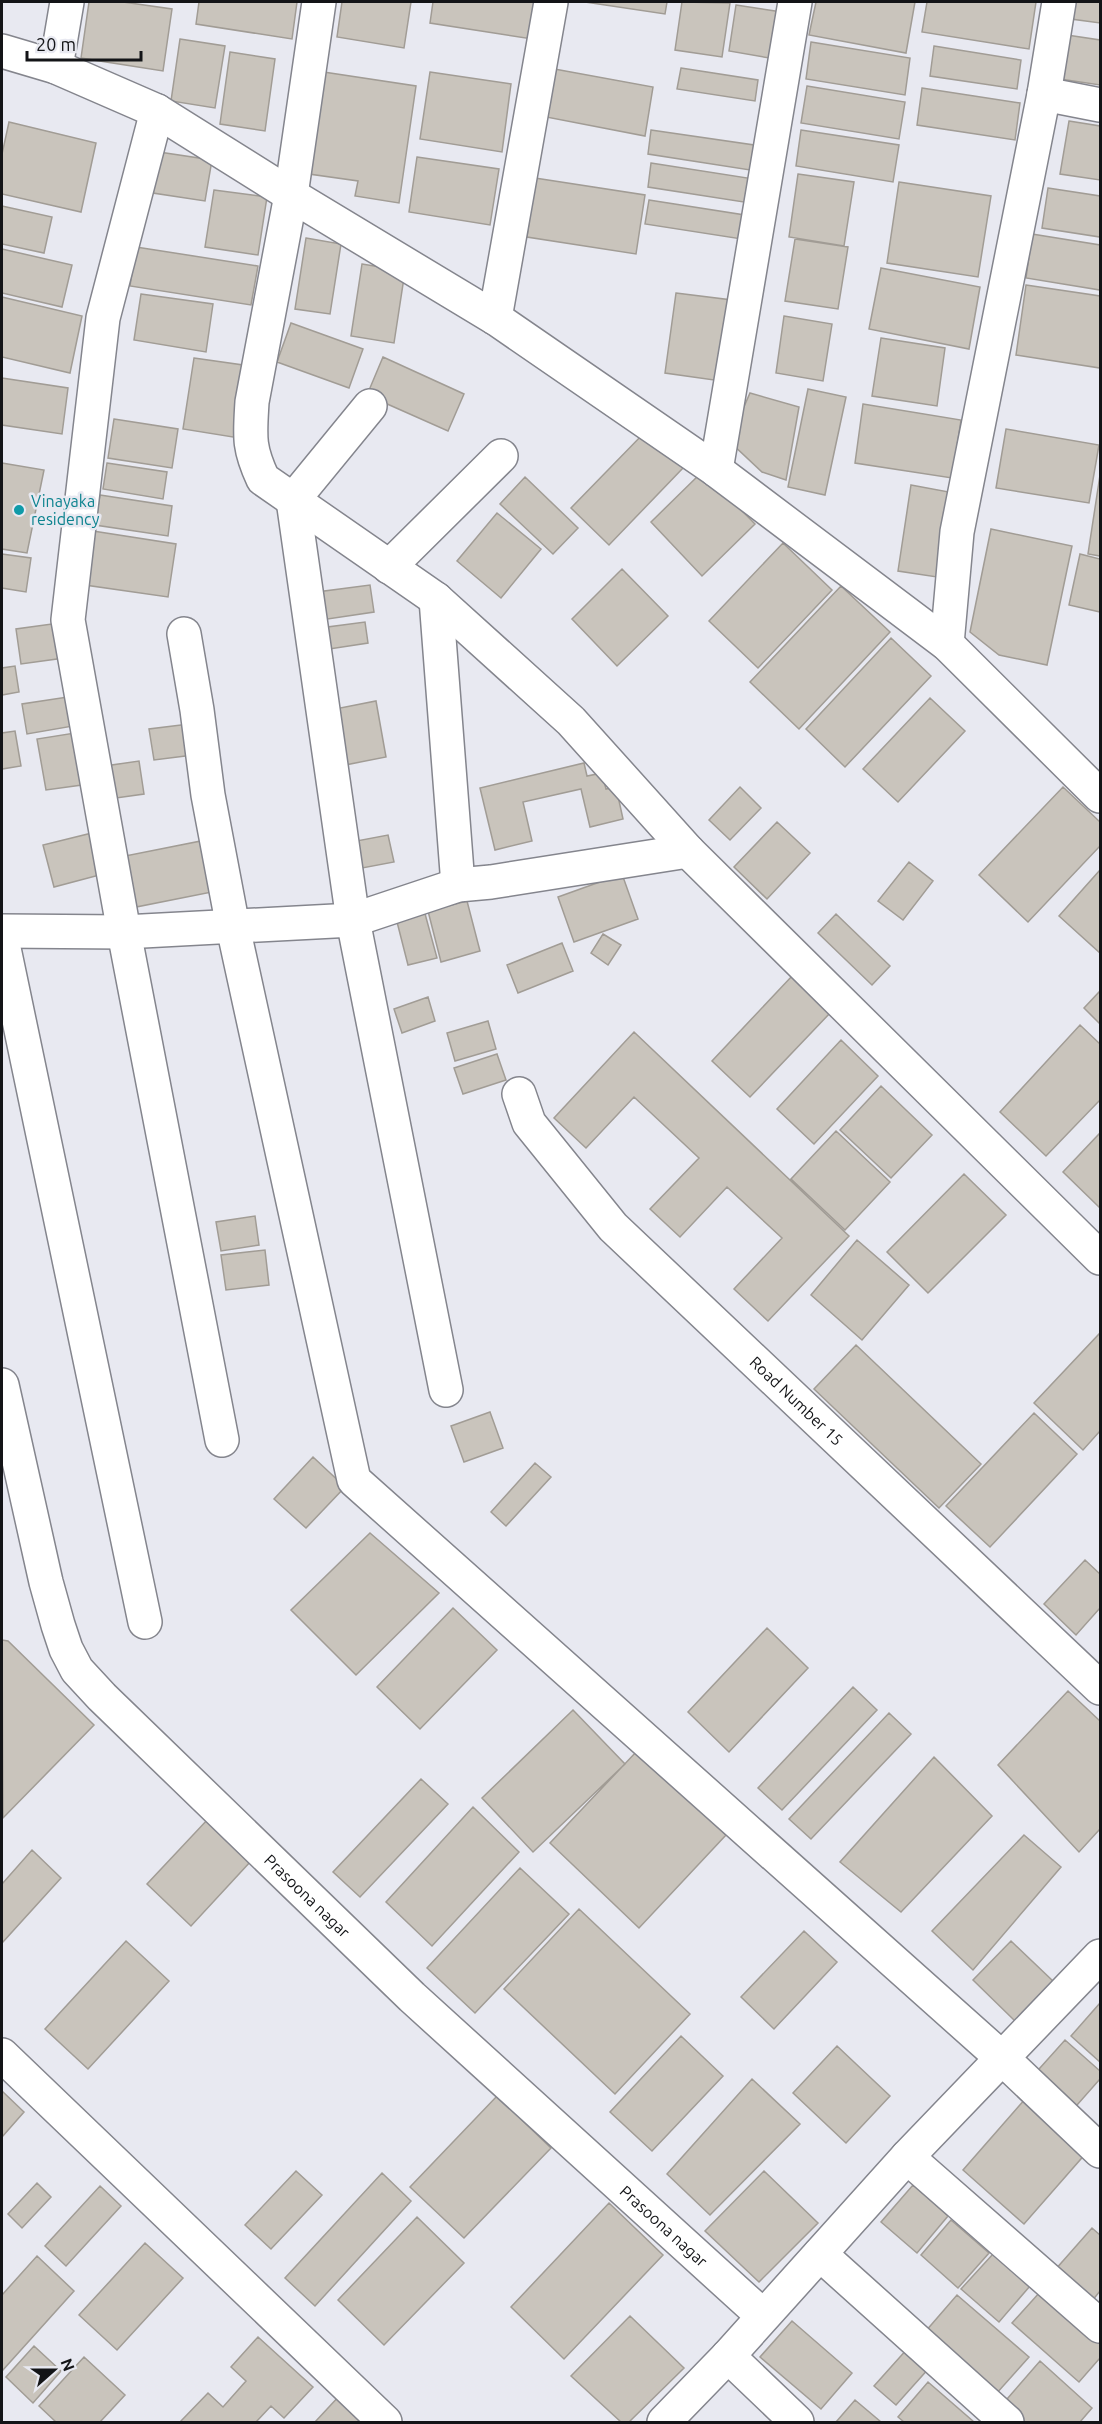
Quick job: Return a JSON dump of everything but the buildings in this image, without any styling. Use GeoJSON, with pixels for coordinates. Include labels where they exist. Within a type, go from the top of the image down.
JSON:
{"type":"FeatureCollection","features":[{"type":"Feature","properties":{"kind":"street"},"geometry":{"type":"LineString","coordinates":[[56,66],[67,2]]}},
{"type":"Feature","properties":{"kind":"street"},"geometry":{"type":"LineString","coordinates":[[319,2],[291,195],[252,402],[250,434],[252,455],[263,479],[436,599],[571,721],[688,851],[1101,1258]]}},
{"type":"Feature","properties":{"kind":"street"},"geometry":{"type":"LineString","coordinates":[[495,318],[551,2]]}},
{"type":"Feature","properties":{"kind":"street"},"geometry":{"type":"LineString","coordinates":[[716,470],[795,2]]}},
{"type":"Feature","properties":{"kind":"street"},"geometry":{"type":"LineString","coordinates":[[947,644],[957,532],[1044,94],[1059,2]]}},
{"type":"Feature","properties":{"kind":"street"},"geometry":{"type":"LineString","coordinates":[[2,51],[56,66],[157,111],[495,318],[716,470],[947,644],[1099,789]]}},
{"type":"Feature","properties":{"kind":"street"},"geometry":{"type":"LineString","coordinates":[[1044,94],[1101,105]]}},
{"type":"Feature","properties":{"kind":"street"},"geometry":{"type":"LineString","coordinates":[[157,111],[103,318],[68,620],[124,932],[222,1440]]}},
{"type":"Feature","properties":{"kind":"street"},"geometry":{"type":"LineString","coordinates":[[370,406],[293,500],[353,920],[446,1390]]}},
{"type":"Feature","properties":{"kind":"street"},"geometry":{"type":"LineString","coordinates":[[389,567],[501,456]]}},
{"type":"Feature","properties":{"kind":"street"},"geometry":{"type":"LineString","coordinates":[[436,599],[458,885]]}},
{"type":"Feature","properties":{"kind":"street"},"geometry":{"type":"LineString","coordinates":[[184,634],[208,795],[233,927],[354,1480],[1003,2059],[1101,2151]]}},
{"type":"Feature","properties":{"kind":"street"},"geometry":{"type":"LineString","coordinates":[[2,931],[124,932],[353,920],[458,885],[491,882],[688,851]]}},
{"type":"Feature","properties":{"kind":"street"},"geometry":{"type":"LineString","coordinates":[[2,939],[145,1622]]}},
{"type":"Feature","properties":{"kind":"street","name":"Road Number 15"},"geometry":{"type":"LineString","coordinates":[[519,1094],[530,1123],[613,1227],[1101,1688]]}},
{"type":"Feature","properties":{"kind":"street","name":"Prasoona nagar"},"geometry":{"type":"LineString","coordinates":[[2,1385],[46,1582],[66,1649],[78,1670],[102,1698],[412,1996],[763,2316]]}},
{"type":"Feature","properties":{"kind":"street"},"geometry":{"type":"LineString","coordinates":[[664,2422],[728,2356],[907,2157],[1099,1960]]}},
{"type":"Feature","properties":{"kind":"street"},"geometry":{"type":"LineString","coordinates":[[2,2055],[385,2422]]}},
{"type":"Feature","properties":{"kind":"street"},"geometry":{"type":"LineString","coordinates":[[907,2157],[1101,2326]]}},
{"type":"Feature","properties":{"kind":"street"},"geometry":{"type":"LineString","coordinates":[[820,2254],[1007,2422]]}},
{"type":"Feature","properties":{"kind":"street"},"geometry":{"type":"LineString","coordinates":[[728,2356],[797,2422]]}},
{"type":"Feature","properties":{"kind":"place","name":"Vinayaka residency"},"geometry":{"type":"Point","coordinates":[19,510]}}]}
